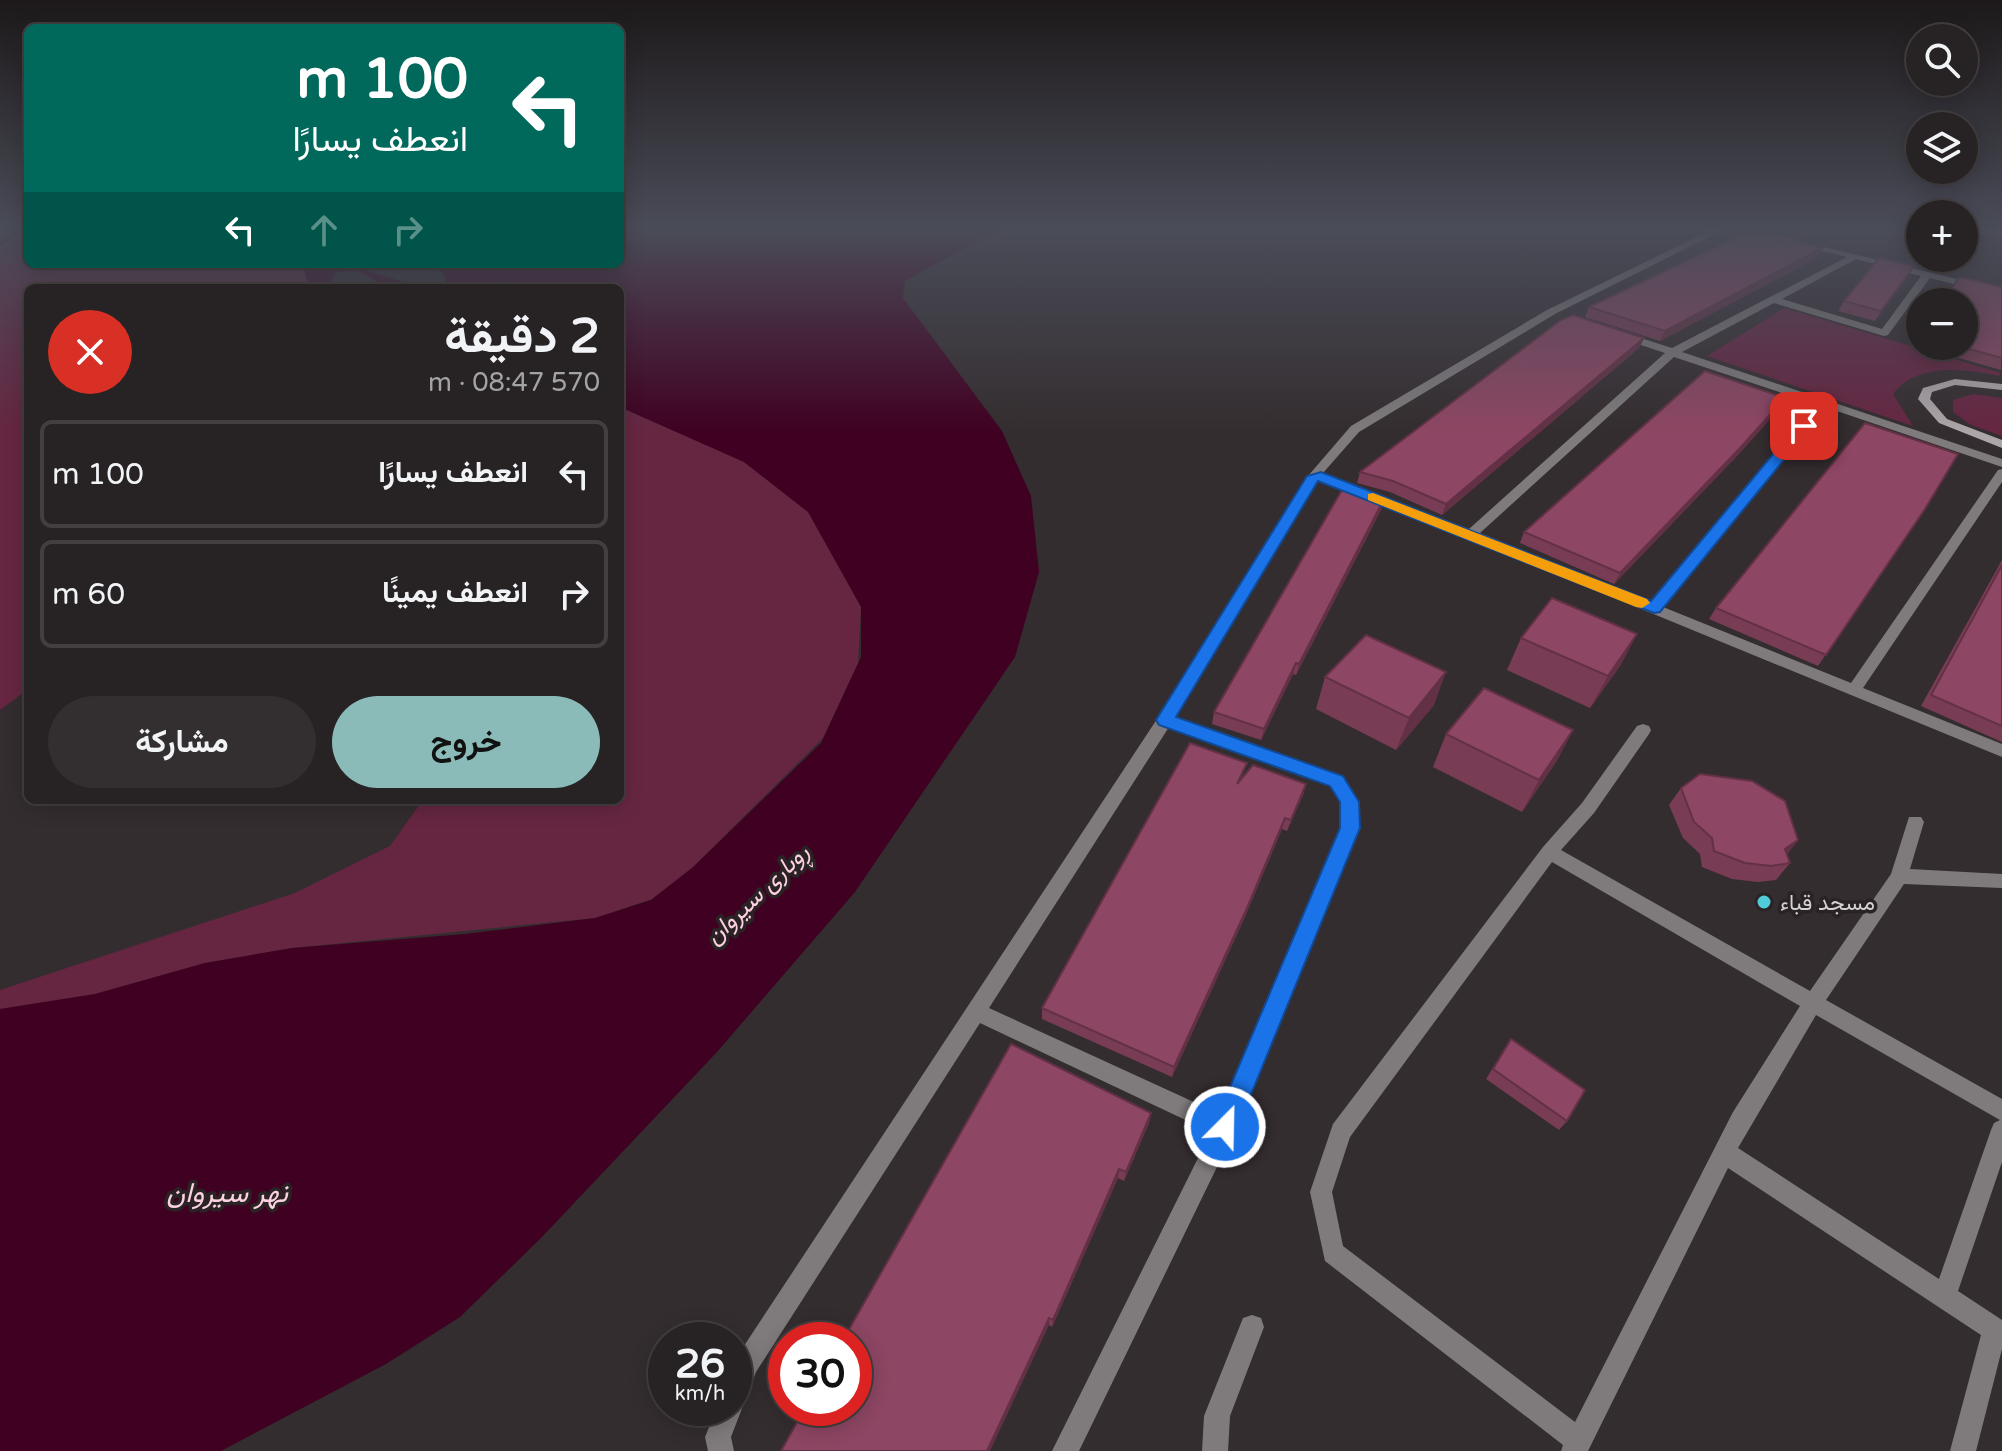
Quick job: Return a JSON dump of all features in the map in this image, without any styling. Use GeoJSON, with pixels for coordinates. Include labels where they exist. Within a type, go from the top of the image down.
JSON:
{"type":"FeatureCollection","features":[{"type":"Feature","properties":{"kind":"street"},"geometry":{"type":"LineString","coordinates":[[752,1356],[1165,720],[1316,475],[1355,429],[1551,312],[1582,297]]}},
{"type":"Feature","properties":{"kind":"street"},"geometry":{"type":"LineString","coordinates":[[1471,534],[1673,352],[1776,297]]}},
{"type":"Feature","properties":{"kind":"street"},"geometry":{"type":"LineString","coordinates":[[1772,299],[1884,333],[1911,297]]}},
{"type":"Feature","properties":{"kind":"street"},"geometry":{"type":"LineString","coordinates":[[1551,312],[1564,316]]}},
{"type":"Feature","properties":{"kind":"street"},"geometry":{"type":"LineString","coordinates":[[1605,330],[2002,463]]}},
{"type":"Feature","properties":{"kind":"street"},"geometry":{"type":"LineString","coordinates":[[2002,387],[1955,382],[1938,384],[1927,390],[1924,399],[1943,421],[2002,444]]}},
{"type":"Feature","properties":{"kind":"street"},"geometry":{"type":"LineString","coordinates":[[1654,608],[1822,403]]}},
{"type":"Feature","properties":{"kind":"street"},"geometry":{"type":"LineString","coordinates":[[1975,454],[1988,441]]}},
{"type":"Feature","properties":{"kind":"street"},"geometry":{"type":"LineString","coordinates":[[1854,690],[2002,473]]}},
{"type":"Feature","properties":{"kind":"street"},"geometry":{"type":"LineString","coordinates":[[1316,475],[1471,534],[2002,751]]}},
{"type":"Feature","properties":{"kind":"street"},"geometry":{"type":"LineString","coordinates":[[1065,1451],[1225,1127],[1350,828],[1350,802],[1337,781],[1165,720]]}},
{"type":"Feature","properties":{"kind":"street"},"geometry":{"type":"LineString","coordinates":[[1643,730],[1588,808],[1549,852],[1341,1131],[1321,1192],[1333,1253],[1577,1446],[1724,1152],[1811,1005],[1899,876],[1915,822]]}},
{"type":"Feature","properties":{"kind":"street"},"geometry":{"type":"LineString","coordinates":[[1549,852],[1811,1005],[2002,1111]]}},
{"type":"Feature","properties":{"kind":"street"},"geometry":{"type":"LineString","coordinates":[[1899,876],[2002,881]]}},
{"type":"Feature","properties":{"kind":"street"},"geometry":{"type":"LineString","coordinates":[[977,1012],[1225,1127]]}},
{"type":"Feature","properties":{"kind":"street"},"geometry":{"type":"LineString","coordinates":[[1945,1296],[2002,1130]]}},
{"type":"Feature","properties":{"kind":"street"},"geometry":{"type":"LineString","coordinates":[[1724,1152],[1999,1331],[1963,1451]]}},
{"type":"Feature","properties":{"kind":"street"},"geometry":{"type":"LineString","coordinates":[[1215,1451],[1217,1416],[1252,1327]]}},
{"type":"Feature","properties":{"kind":"street"},"geometry":{"type":"LineString","coordinates":[[721,1451],[718,1437],[723,1426]]}},
{"type":"Feature","properties":{"kind":"shaded area"},"geometry":{"type":"Polygon","coordinates":[[[0,297],[24,297],[24,692],[0,710],[0,297]]]}},
{"type":"Feature","properties":{"kind":"shaded area"},"geometry":{"type":"Polygon","coordinates":[[[1784,308],[1906,345],[1906,360],[1958,360],[2001,373],[1999,376],[1942,370],[1914,377],[1893,394],[1913,426],[1707,356],[1784,308]]]}},
{"type":"Feature","properties":{"kind":"shaded area"},"geometry":{"type":"Polygon","coordinates":[[[1973,394],[2002,398],[2002,436],[1971,425],[1953,412],[1953,400],[1973,394]]]}},
{"type":"Feature","properties":{"kind":"shaded area"},"geometry":{"type":"Polygon","coordinates":[[[624,409],[744,462],[809,513],[861,607],[858,663],[823,738],[692,868],[652,899],[595,918],[292,948],[205,963],[95,994],[0,1009],[0,990],[295,893],[390,846],[420,804],[624,804],[624,409]]]}},
{"type":"Feature","properties":{"kind":"water","name":"نهر سیروان"},"geometry":{"type":"Polygon","coordinates":[[[624,297],[903,297],[1002,431],[1031,496],[1039,572],[1015,657],[855,892],[717,1052],[541,1238],[460,1317],[386,1364],[221,1451],[0,1451],[0,1009],[95,994],[205,963],[292,948],[464,934],[595,918],[651,900],[692,868],[821,743],[861,657],[861,607],[808,512],[744,462],[624,409],[624,297]]]}},
{"type":"Feature","properties":{"kind":"building"},"geometry":{"type":"Polygon","coordinates":[[[1611,297],[1730,297],[1665,331],[1589,307],[1611,297]]]}},
{"type":"Feature","properties":{"kind":"building"},"geometry":{"type":"Polygon","coordinates":[[[1847,297],[1891,297],[1881,311],[1844,301],[1847,297]]]}},
{"type":"Feature","properties":{"kind":"building"},"geometry":{"type":"Polygon","coordinates":[[[1978,297],[2002,297],[2002,358],[1978,351],[1978,297]]]}},
{"type":"Feature","properties":{"kind":"building"},"geometry":{"type":"Polygon","coordinates":[[[1573,315],[1644,338],[1446,504],[1393,481],[1360,472],[1561,320],[1573,315]]]}},
{"type":"Feature","properties":{"kind":"building"},"geometry":{"type":"Polygon","coordinates":[[[1705,371],[1785,398],[1620,573],[1524,532],[1705,371]]]}},
{"type":"Feature","properties":{"kind":"building"},"geometry":{"type":"Polygon","coordinates":[[[1865,423],[1958,454],[1925,509],[1826,655],[1716,608],[1865,423]]]}},
{"type":"Feature","properties":{"kind":"building"},"geometry":{"type":"Polygon","coordinates":[[[1346,483],[1385,497],[1264,729],[1214,712],[1346,483]]]}},
{"type":"Feature","properties":{"kind":"building"},"geometry":{"type":"Polygon","coordinates":[[[2002,565],[2002,726],[1931,695],[2002,565]]]}},
{"type":"Feature","properties":{"kind":"building"},"geometry":{"type":"Polygon","coordinates":[[[1552,598],[1637,634],[1608,676],[1521,638],[1552,598]]]}},
{"type":"Feature","properties":{"kind":"building"},"geometry":{"type":"Polygon","coordinates":[[[1366,635],[1446,672],[1409,718],[1325,677],[1366,635]]]}},
{"type":"Feature","properties":{"kind":"building"},"geometry":{"type":"Polygon","coordinates":[[[1484,688],[1573,730],[1539,780],[1446,734],[1484,688]]]}},
{"type":"Feature","properties":{"kind":"building"},"geometry":{"type":"Polygon","coordinates":[[[1190,743],[1247,763],[1237,784],[1253,765],[1306,784],[1291,820],[1285,818],[1174,1067],[1042,1008],[1190,743]]]}},
{"type":"Feature","properties":{"kind":"building"},"geometry":{"type":"Polygon","coordinates":[[[1700,774],[1752,781],[1785,801],[1798,840],[1785,849],[1790,863],[1771,866],[1745,863],[1714,851],[1712,838],[1694,822],[1681,788],[1700,774]]]}},
{"type":"Feature","properties":{"kind":"building"},"geometry":{"type":"Polygon","coordinates":[[[1511,1039],[1585,1090],[1567,1121],[1493,1069],[1511,1039]]]}},
{"type":"Feature","properties":{"kind":"building"},"geometry":{"type":"Polygon","coordinates":[[[1011,1044],[1151,1113],[1126,1172],[1119,1169],[1053,1320],[1049,1318],[987,1451],[781,1451],[795,1426],[872,1426],[872,1322],[853,1322],[1011,1044]]]}},
{"type":"Feature","properties":{"kind":"slow traffic"},"geometry":{"type":"LineString","coordinates":[[1373,497],[1642,603]]}},
{"type":"Feature","properties":{"kind":"place","name":"مسجد قباء"},"geometry":{"type":"Point","coordinates":[1764,902]}},
{"type":"Feature","properties":{"kind":"route"},"geometry":{"type":"LineString","coordinates":[[1225,1127],[1350,828],[1350,802],[1337,781],[1165,720],[1312,479],[1316,475],[1654,608],[1804,426]]}},
{"type":"Feature","properties":{"kind":"water label","name":"ڕوباری سیروان"},"geometry":{"type":"Point","coordinates":[757,894]}}]}
